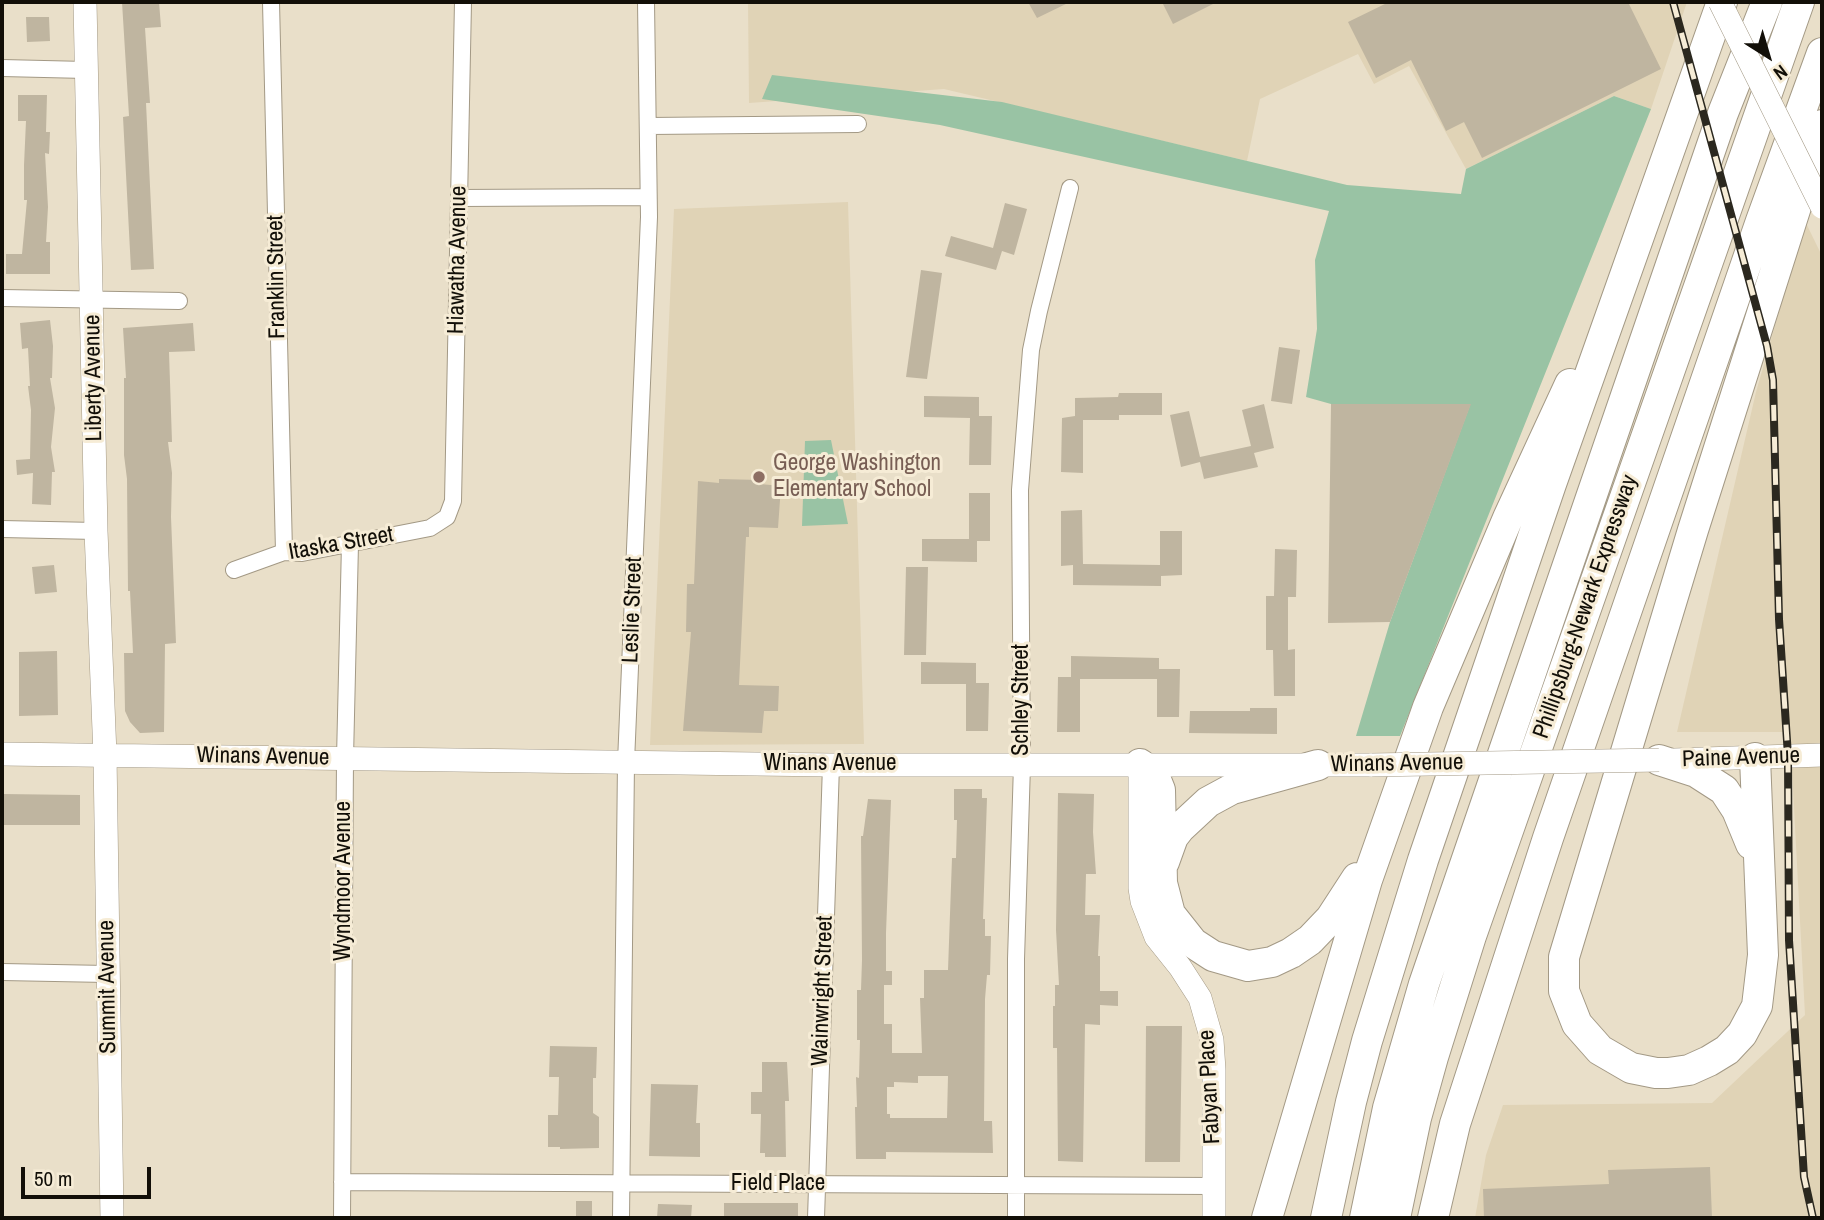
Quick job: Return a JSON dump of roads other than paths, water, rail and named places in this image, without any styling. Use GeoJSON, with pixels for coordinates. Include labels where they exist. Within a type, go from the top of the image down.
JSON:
{"type":"FeatureCollection","features":[{"type":"Feature","properties":{"kind":"highway"},"geometry":{"type":"LineString","coordinates":[[1326,1218],[1351,1102],[1392,956],[1447,787],[1721,2]]}},
{"type":"Feature","properties":{"kind":"highway","name":"Phillipsburg-Newark Expressway"},"geometry":{"type":"LineString","coordinates":[[1365,1218],[1388,1108],[1424,984],[1723,113],[1767,2]]}},
{"type":"Feature","properties":{"kind":"highway","name":"Phillipsburg-Newark Expressway"},"geometry":{"type":"LineString","coordinates":[[1395,1218],[1429,1069],[1471,936],[1799,2]]}},
{"type":"Feature","properties":{"kind":"highway","name":"Phillipsburg-Newark Expressway"},"geometry":{"type":"LineString","coordinates":[[1433,1218],[1458,1114],[1544,851],[1822,52]]}},
{"type":"Feature","properties":{"kind":"highway"},"geometry":{"type":"LineString","coordinates":[[1755,758],[1763,955],[1760,995],[1748,1025],[1727,1050],[1700,1066],[1678,1072],[1656,1073],[1643,1072],[1620,1063],[1591,1042],[1577,1024],[1564,991],[1566,946],[1693,530],[1822,125]]}},
{"type":"Feature","properties":{"kind":"highway"},"geometry":{"type":"LineString","coordinates":[[1267,1218],[1367,880],[1435,687],[1554,415],[1618,294]]}},
{"type":"Feature","properties":{"kind":"highway"},"geometry":{"type":"LineString","coordinates":[[1659,760],[1706,777],[1724,790],[1748,836],[1760,884]]}},
{"type":"Feature","properties":{"kind":"highway"},"geometry":{"type":"LineString","coordinates":[[1140,764],[1154,775],[1160,790],[1163,883],[1170,914],[1193,943],[1223,961],[1248,966],[1260,965],[1291,953],[1320,931],[1348,893],[1382,835]]}},
{"type":"Feature","properties":{"kind":"highway"},"geometry":{"type":"LineString","coordinates":[[1163,883],[1165,859],[1173,837],[1188,819],[1208,802],[1232,789],[1318,765]]}},
{"type":"Feature","properties":{"kind":"street","name":"Liberty Avenue"},"geometry":{"type":"LineString","coordinates":[[85,2],[96,531],[105,755]]}},
{"type":"Feature","properties":{"kind":"street","name":"Franklin Street"},"geometry":{"type":"LineString","coordinates":[[271,2],[284,552]]}},
{"type":"Feature","properties":{"kind":"street","name":"Hiawatha Avenue"},"geometry":{"type":"LineString","coordinates":[[447,517],[453,501],[463,2]]}},
{"type":"Feature","properties":{"kind":"street","name":"Leslie Street"},"geometry":{"type":"LineString","coordinates":[[621,1218],[626,762],[648,197],[646,2]]}},
{"type":"Feature","properties":{"kind":"street"},"geometry":{"type":"LineString","coordinates":[[1721,2],[1822,207]]}},
{"type":"Feature","properties":{"kind":"street"},"geometry":{"type":"LineString","coordinates":[[2,68],[86,70]]}},
{"type":"Feature","properties":{"kind":"street"},"geometry":{"type":"LineString","coordinates":[[649,126],[858,124]]}},
{"type":"Feature","properties":{"kind":"street","name":"Schley Street"},"geometry":{"type":"LineString","coordinates":[[1016,1218],[1016,959],[1022,765],[1020,490],[1031,350],[1070,188]]}},
{"type":"Feature","properties":{"kind":"street"},"geometry":{"type":"LineString","coordinates":[[459,198],[648,197]]}},
{"type":"Feature","properties":{"kind":"street"},"geometry":{"type":"LineString","coordinates":[[2,298],[179,301]]}},
{"type":"Feature","properties":{"kind":"street","name":"Itaska Street"},"geometry":{"type":"LineString","coordinates":[[234,570],[284,552],[302,553],[430,528],[447,517]]}},
{"type":"Feature","properties":{"kind":"street"},"geometry":{"type":"LineString","coordinates":[[2,529],[96,531]]}},
{"type":"Feature","properties":{"kind":"street","name":"Wyndmoor Avenue"},"geometry":{"type":"LineString","coordinates":[[342,1218],[345,758],[350,544]]}},
{"type":"Feature","properties":{"kind":"street","name":"Winans Avenue"},"geometry":{"type":"LineString","coordinates":[[2,754],[831,765],[1372,765],[1659,760]]}},
{"type":"Feature","properties":{"kind":"street","name":"Summit Avenue"},"geometry":{"type":"LineString","coordinates":[[105,755],[112,1218]]}},
{"type":"Feature","properties":{"kind":"street","name":"Paine Avenue"},"geometry":{"type":"LineString","coordinates":[[1659,760],[1822,755]]}},
{"type":"Feature","properties":{"kind":"street","name":"Fabyan Place"},"geometry":{"type":"LineString","coordinates":[[1140,764],[1142,901],[1156,937],[1180,967],[1200,999],[1212,1040],[1214,1218]]}},
{"type":"Feature","properties":{"kind":"street","name":"Wainwright Street"},"geometry":{"type":"LineString","coordinates":[[816,1218],[831,765]]}},
{"type":"Feature","properties":{"kind":"street"},"geometry":{"type":"LineString","coordinates":[[2,972],[107,974]]}},
{"type":"Feature","properties":{"kind":"street","name":"Field Place"},"geometry":{"type":"LineString","coordinates":[[342,1182],[1214,1186]]}},
{"type":"Feature","properties":{"kind":"railway"},"geometry":{"type":"LineString","coordinates":[[1673,2],[1767,346],[1773,380],[1779,619],[1788,756],[1789,940],[1804,1177],[1813,1218]]}},
{"type":"Feature","properties":{"kind":"place","name":"George Washington Elementary School"},"geometry":{"type":"Point","coordinates":[759,477]}}]}
